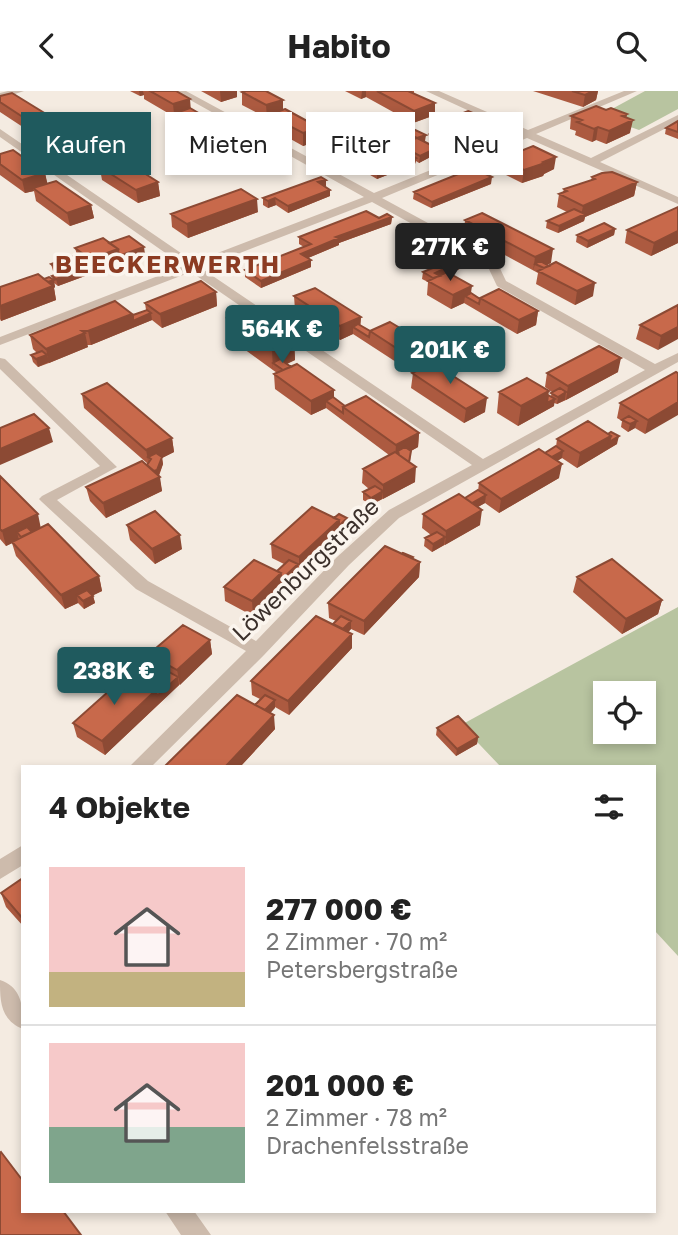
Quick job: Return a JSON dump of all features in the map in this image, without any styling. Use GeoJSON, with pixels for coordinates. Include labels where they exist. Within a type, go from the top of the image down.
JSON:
{"type":"FeatureCollection","features":[{"type":"Feature","properties":{"kind":"street"},"geometry":{"type":"LineString","coordinates":[[0,96],[19,91]]}},
{"type":"Feature","properties":{"kind":"street"},"geometry":{"type":"LineString","coordinates":[[179,91],[492,263],[501,283],[654,370]]}},
{"type":"Feature","properties":{"kind":"street"},"geometry":{"type":"LineString","coordinates":[[431,91],[678,201]]}},
{"type":"Feature","properties":{"kind":"street"},"geometry":{"type":"LineString","coordinates":[[0,341],[372,198],[632,91]]}},
{"type":"Feature","properties":{"kind":"street"},"geometry":{"type":"LineString","coordinates":[[592,162],[678,118]]}},
{"type":"Feature","properties":{"kind":"street"},"geometry":{"type":"LineString","coordinates":[[0,132],[194,266],[249,308],[481,464]]}},
{"type":"Feature","properties":{"kind":"street","name":"Löwenburgstraße"},"geometry":{"type":"LineString","coordinates":[[140,765],[258,650],[343,561],[394,514],[678,357]]}},
{"type":"Feature","properties":{"kind":"street"},"geometry":{"type":"LineString","coordinates":[[0,362],[110,467],[47,499],[142,585],[258,650]]}},
{"type":"Feature","properties":{"kind":"street"},"geometry":{"type":"LineString","coordinates":[[0,870],[21,855]]}},
{"type":"Feature","properties":{"kind":"street"},"geometry":{"type":"LineString","coordinates":[[0,990],[21,1016]]}},
{"type":"Feature","properties":{"kind":"street"},"geometry":{"type":"LineString","coordinates":[[180,1213],[198,1235]]}},
{"type":"Feature","properties":{"kind":"green space"},"geometry":{"type":"Polygon","coordinates":[[[645,91],[678,91],[678,109],[639,130],[599,116],[645,91]]]}},
{"type":"Feature","properties":{"kind":"green space"},"geometry":{"type":"Polygon","coordinates":[[[678,607],[678,956],[656,932],[656,765],[499,765],[461,725],[678,607]]]}},
{"type":"Feature","properties":{"kind":"building"},"geometry":{"type":"Polygon","coordinates":[[[150,91],[176,91],[190,99],[173,104],[150,91]]]}},
{"type":"Feature","properties":{"kind":"building"},"geometry":{"type":"Polygon","coordinates":[[[266,91],[283,100],[266,105],[242,92],[266,91]]]}},
{"type":"Feature","properties":{"kind":"building"},"geometry":{"type":"Polygon","coordinates":[[[377,91],[412,91],[410,92],[435,103],[414,111],[377,91]]]}},
{"type":"Feature","properties":{"kind":"building"},"geometry":{"type":"Polygon","coordinates":[[[572,91],[593,91],[585,95],[572,91]]]}},
{"type":"Feature","properties":{"kind":"building"},"geometry":{"type":"Polygon","coordinates":[[[12,93],[43,112],[21,112],[21,116],[0,102],[0,96],[12,93]]]}},
{"type":"Feature","properties":{"kind":"building"},"geometry":{"type":"Polygon","coordinates":[[[596,106],[627,114],[622,116],[633,120],[609,131],[598,127],[594,129],[577,122],[582,120],[571,116],[596,106]]]}},
{"type":"Feature","properties":{"kind":"building"},"geometry":{"type":"Polygon","coordinates":[[[190,108],[197,112],[179,112],[190,108]]]}},
{"type":"Feature","properties":{"kind":"building"},"geometry":{"type":"Polygon","coordinates":[[[292,113],[306,120],[306,132],[292,127],[292,113]]]}},
{"type":"Feature","properties":{"kind":"building"},"geometry":{"type":"Polygon","coordinates":[[[678,121],[678,132],[666,128],[678,121]]]}},
{"type":"Feature","properties":{"kind":"building"},"geometry":{"type":"Polygon","coordinates":[[[415,130],[426,135],[417,138],[415,130]]]}},
{"type":"Feature","properties":{"kind":"building"},"geometry":{"type":"Polygon","coordinates":[[[415,139],[429,144],[429,152],[420,156],[415,153],[415,139]]]}},
{"type":"Feature","properties":{"kind":"building"},"geometry":{"type":"Polygon","coordinates":[[[533,146],[556,157],[524,170],[523,150],[533,146]]]}},
{"type":"Feature","properties":{"kind":"building"},"geometry":{"type":"Polygon","coordinates":[[[13,150],[21,156],[21,175],[38,175],[22,180],[0,164],[0,154],[13,150]]]}},
{"type":"Feature","properties":{"kind":"building"},"geometry":{"type":"Polygon","coordinates":[[[612,172],[637,182],[583,206],[559,194],[567,191],[564,189],[595,179],[592,177],[612,172]]]}},
{"type":"Feature","properties":{"kind":"building"},"geometry":{"type":"Polygon","coordinates":[[[113,175],[147,175],[158,182],[136,190],[113,175]]]}},
{"type":"Feature","properties":{"kind":"building"},"geometry":{"type":"Polygon","coordinates":[[[456,175],[492,177],[432,202],[414,192],[456,175]]]}},
{"type":"Feature","properties":{"kind":"building"},"geometry":{"type":"Polygon","coordinates":[[[321,177],[326,180],[318,182],[330,190],[288,206],[275,198],[268,201],[263,198],[321,177]]]}},
{"type":"Feature","properties":{"kind":"building"},"geometry":{"type":"Polygon","coordinates":[[[56,181],[91,205],[67,213],[33,188],[56,181]]]}},
{"type":"Feature","properties":{"kind":"building"},"geometry":{"type":"Polygon","coordinates":[[[241,189],[257,199],[187,224],[171,214],[241,189]]]}},
{"type":"Feature","properties":{"kind":"building"},"geometry":{"type":"Polygon","coordinates":[[[678,207],[678,231],[654,243],[627,230],[678,207]]]}},
{"type":"Feature","properties":{"kind":"building"},"geometry":{"type":"Polygon","coordinates":[[[574,209],[585,214],[559,226],[547,221],[574,209]]]}},
{"type":"Feature","properties":{"kind":"building"},"geometry":{"type":"Polygon","coordinates":[[[366,211],[379,218],[387,214],[392,217],[336,237],[339,238],[301,254],[311,260],[261,281],[245,270],[311,244],[299,237],[366,211]]]}},
{"type":"Feature","properties":{"kind":"building"},"geometry":{"type":"Polygon","coordinates":[[[482,213],[553,249],[535,257],[465,220],[482,213]]]}},
{"type":"Feature","properties":{"kind":"building"},"geometry":{"type":"Polygon","coordinates":[[[604,223],[615,229],[588,241],[577,235],[604,223]]]}},
{"type":"Feature","properties":{"kind":"building"},"geometry":{"type":"Polygon","coordinates":[[[433,233],[467,252],[449,260],[415,241],[433,233]]]}},
{"type":"Feature","properties":{"kind":"building"},"geometry":{"type":"Polygon","coordinates":[[[129,236],[144,247],[119,256],[118,249],[109,243],[129,236]]]}},
{"type":"Feature","properties":{"kind":"building"},"geometry":{"type":"Polygon","coordinates":[[[103,238],[118,249],[90,259],[75,248],[103,238]]]}},
{"type":"Feature","properties":{"kind":"building"},"geometry":{"type":"Polygon","coordinates":[[[77,255],[91,266],[56,279],[52,276],[62,272],[51,264],[77,255]]]}},
{"type":"Feature","properties":{"kind":"building"},"geometry":{"type":"Polygon","coordinates":[[[540,261],[549,266],[544,268],[535,264],[540,261]]]}},
{"type":"Feature","properties":{"kind":"building"},"geometry":{"type":"Polygon","coordinates":[[[556,262],[595,283],[577,291],[538,271],[556,262]]]}},
{"type":"Feature","properties":{"kind":"building"},"geometry":{"type":"Polygon","coordinates":[[[440,265],[446,268],[435,273],[440,276],[433,278],[423,272],[440,265]]]}},
{"type":"Feature","properties":{"kind":"building"},"geometry":{"type":"Polygon","coordinates":[[[447,272],[472,286],[453,295],[428,281],[447,272]]]}},
{"type":"Feature","properties":{"kind":"building"},"geometry":{"type":"Polygon","coordinates":[[[38,274],[53,286],[0,306],[0,287],[38,274]]]}},
{"type":"Feature","properties":{"kind":"building"},"geometry":{"type":"Polygon","coordinates":[[[201,281],[216,292],[160,314],[145,303],[201,281]]]}},
{"type":"Feature","properties":{"kind":"building"},"geometry":{"type":"Polygon","coordinates":[[[315,288],[361,317],[340,326],[294,296],[315,288]]]}},
{"type":"Feature","properties":{"kind":"building"},"geometry":{"type":"Polygon","coordinates":[[[499,289],[538,311],[519,320],[480,298],[499,289]]]}},
{"type":"Feature","properties":{"kind":"building"},"geometry":{"type":"Polygon","coordinates":[[[471,293],[480,299],[479,304],[465,296],[471,293]]]}},
{"type":"Feature","properties":{"kind":"building"},"geometry":{"type":"Polygon","coordinates":[[[115,301],[132,314],[82,331],[85,333],[46,349],[30,335],[115,301]]]}},
{"type":"Feature","properties":{"kind":"building"},"geometry":{"type":"Polygon","coordinates":[[[678,305],[678,327],[661,336],[640,325],[678,305]]]}},
{"type":"Feature","properties":{"kind":"building"},"geometry":{"type":"Polygon","coordinates":[[[249,309],[294,340],[272,350],[227,318],[249,309]]]}},
{"type":"Feature","properties":{"kind":"building"},"geometry":{"type":"Polygon","coordinates":[[[147,310],[151,313],[133,321],[133,315],[147,310]]]}},
{"type":"Feature","properties":{"kind":"building"},"geometry":{"type":"Polygon","coordinates":[[[390,322],[428,345],[407,355],[370,331],[390,322]]]}},
{"type":"Feature","properties":{"kind":"building"},"geometry":{"type":"Polygon","coordinates":[[[358,324],[370,331],[369,337],[353,327],[358,324]]]}},
{"type":"Feature","properties":{"kind":"building"},"geometry":{"type":"Polygon","coordinates":[[[599,346],[621,358],[568,386],[547,373],[599,346]]]}},
{"type":"Feature","properties":{"kind":"building"},"geometry":{"type":"Polygon","coordinates":[[[42,351],[47,355],[36,359],[31,355],[42,351]]]}},
{"type":"Feature","properties":{"kind":"building"},"geometry":{"type":"Polygon","coordinates":[[[280,359],[291,367],[283,370],[273,363],[280,359]]]}},
{"type":"Feature","properties":{"kind":"building"},"geometry":{"type":"Polygon","coordinates":[[[414,359],[426,366],[419,370],[407,362],[414,359]]]}},
{"type":"Feature","properties":{"kind":"building"},"geometry":{"type":"Polygon","coordinates":[[[433,363],[487,398],[466,409],[412,373],[433,363]]]}},
{"type":"Feature","properties":{"kind":"building"},"geometry":{"type":"Polygon","coordinates":[[[297,364],[334,390],[311,401],[274,374],[297,364]]]}},
{"type":"Feature","properties":{"kind":"building"},"geometry":{"type":"Polygon","coordinates":[[[676,372],[678,402],[648,420],[620,403],[676,372]]]}},
{"type":"Feature","properties":{"kind":"building"},"geometry":{"type":"Polygon","coordinates":[[[527,378],[549,391],[521,406],[499,392],[527,378]]]}},
{"type":"Feature","properties":{"kind":"building"},"geometry":{"type":"Polygon","coordinates":[[[107,383],[172,438],[146,450],[82,394],[107,383]]]}},
{"type":"Feature","properties":{"kind":"building"},"geometry":{"type":"Polygon","coordinates":[[[560,388],[566,392],[558,397],[551,393],[560,388]]]}},
{"type":"Feature","properties":{"kind":"building"},"geometry":{"type":"Polygon","coordinates":[[[366,396],[419,433],[396,445],[343,407],[366,396]]]}},
{"type":"Feature","properties":{"kind":"building"},"geometry":{"type":"Polygon","coordinates":[[[333,397],[345,406],[343,413],[326,401],[333,397]]]}},
{"type":"Feature","properties":{"kind":"building"},"geometry":{"type":"Polygon","coordinates":[[[34,414],[49,428],[0,449],[0,428],[34,414]]]}},
{"type":"Feature","properties":{"kind":"building"},"geometry":{"type":"Polygon","coordinates":[[[629,416],[637,421],[630,424],[622,420],[629,416]]]}},
{"type":"Feature","properties":{"kind":"building"},"geometry":{"type":"Polygon","coordinates":[[[588,421],[611,436],[580,453],[557,439],[588,421]]]}},
{"type":"Feature","properties":{"kind":"building"},"geometry":{"type":"Polygon","coordinates":[[[611,432],[619,436],[609,442],[611,436],[608,434],[611,432]]]}},
{"type":"Feature","properties":{"kind":"building"},"geometry":{"type":"Polygon","coordinates":[[[556,446],[563,451],[552,457],[545,453],[556,446]]]}},
{"type":"Feature","properties":{"kind":"building"},"geometry":{"type":"Polygon","coordinates":[[[405,447],[411,451],[409,462],[399,455],[398,451],[405,447]]]}},
{"type":"Feature","properties":{"kind":"building"},"geometry":{"type":"Polygon","coordinates":[[[539,449],[562,464],[501,499],[479,483],[539,449]]]}},
{"type":"Feature","properties":{"kind":"building"},"geometry":{"type":"Polygon","coordinates":[[[395,452],[416,467],[383,485],[363,469],[395,452]]]}},
{"type":"Feature","properties":{"kind":"building"},"geometry":{"type":"Polygon","coordinates":[[[156,453],[162,457],[157,470],[154,471],[147,465],[151,459],[148,457],[156,453]]]}},
{"type":"Feature","properties":{"kind":"building"},"geometry":{"type":"Polygon","coordinates":[[[142,461],[160,477],[103,503],[86,487],[142,461]]]}},
{"type":"Feature","properties":{"kind":"building"},"geometry":{"type":"Polygon","coordinates":[[[0,476],[38,514],[2,531],[0,529],[0,476]]]}},
{"type":"Feature","properties":{"kind":"building"},"geometry":{"type":"Polygon","coordinates":[[[375,486],[383,491],[371,498],[363,492],[375,486]]]}},
{"type":"Feature","properties":{"kind":"building"},"geometry":{"type":"Polygon","coordinates":[[[478,490],[486,495],[472,503],[465,498],[478,490]]]}},
{"type":"Feature","properties":{"kind":"building"},"geometry":{"type":"Polygon","coordinates":[[[459,494],[482,510],[446,531],[423,514],[459,494]]]}},
{"type":"Feature","properties":{"kind":"building"},"geometry":{"type":"Polygon","coordinates":[[[312,507],[339,520],[299,557],[271,544],[312,507]]]}},
{"type":"Feature","properties":{"kind":"building"},"geometry":{"type":"Polygon","coordinates":[[[155,511],[180,535],[152,549],[127,525],[155,511]]]}},
{"type":"Feature","properties":{"kind":"building"},"geometry":{"type":"Polygon","coordinates":[[[339,514],[347,518],[339,526],[339,520],[334,518],[339,514]]]}},
{"type":"Feature","properties":{"kind":"building"},"geometry":{"type":"Polygon","coordinates":[[[48,524],[99,576],[61,595],[12,542],[48,524]]]}},
{"type":"Feature","properties":{"kind":"building"},"geometry":{"type":"Polygon","coordinates":[[[27,527],[32,532],[21,537],[17,532],[27,527]]]}},
{"type":"Feature","properties":{"kind":"building"},"geometry":{"type":"Polygon","coordinates":[[[437,532],[445,537],[433,544],[425,538],[437,532]]]}},
{"type":"Feature","properties":{"kind":"building"},"geometry":{"type":"Polygon","coordinates":[[[385,546],[420,562],[364,621],[328,603],[385,546]]]}},
{"type":"Feature","properties":{"kind":"building"},"geometry":{"type":"Polygon","coordinates":[[[612,559],[662,600],[626,619],[577,577],[612,559]]]}},
{"type":"Feature","properties":{"kind":"building"},"geometry":{"type":"Polygon","coordinates":[[[254,560],[281,573],[252,601],[224,587],[254,560]]]}},
{"type":"Feature","properties":{"kind":"building"},"geometry":{"type":"Polygon","coordinates":[[[289,560],[298,564],[281,580],[281,573],[277,571],[289,560]]]}},
{"type":"Feature","properties":{"kind":"building"},"geometry":{"type":"Polygon","coordinates":[[[87,590],[93,596],[83,601],[77,595],[87,590]]]}},
{"type":"Feature","properties":{"kind":"building"},"geometry":{"type":"Polygon","coordinates":[[[316,616],[352,634],[288,701],[251,681],[316,616]]]}},
{"type":"Feature","properties":{"kind":"building"},"geometry":{"type":"Polygon","coordinates":[[[341,616],[351,621],[343,629],[333,624],[341,616]]]}},
{"type":"Feature","properties":{"kind":"building"},"geometry":{"type":"Polygon","coordinates":[[[183,625],[210,640],[177,670],[149,654],[183,625]]]}},
{"type":"Feature","properties":{"kind":"building"},"geometry":{"type":"Polygon","coordinates":[[[169,672],[178,677],[157,696],[156,690],[152,688],[169,672]]]}},
{"type":"Feature","properties":{"kind":"building"},"geometry":{"type":"Polygon","coordinates":[[[128,674],[156,690],[102,741],[73,723],[128,674]]]}},
{"type":"Feature","properties":{"kind":"building"},"geometry":{"type":"Polygon","coordinates":[[[237,695],[274,715],[227,765],[166,765],[237,695]]]}},
{"type":"Feature","properties":{"kind":"building"},"geometry":{"type":"Polygon","coordinates":[[[265,695],[275,700],[265,710],[255,705],[265,695]]]}},
{"type":"Feature","properties":{"kind":"building"},"geometry":{"type":"Polygon","coordinates":[[[458,716],[478,737],[457,749],[437,728],[458,716]]]}},
{"type":"Feature","properties":{"kind":"building"},"geometry":{"type":"Polygon","coordinates":[[[21,879],[21,917],[1,893],[21,879]]]}},
{"type":"Feature","properties":{"kind":"building"},"geometry":{"type":"Polygon","coordinates":[[[0,1153],[21,1178],[21,1213],[64,1213],[81,1235],[0,1235],[0,1153]]]}},
{"type":"Feature","properties":{"kind":"district","name":"BEECKERWERTH"},"geometry":{"type":"Point","coordinates":[168,263]}}]}
